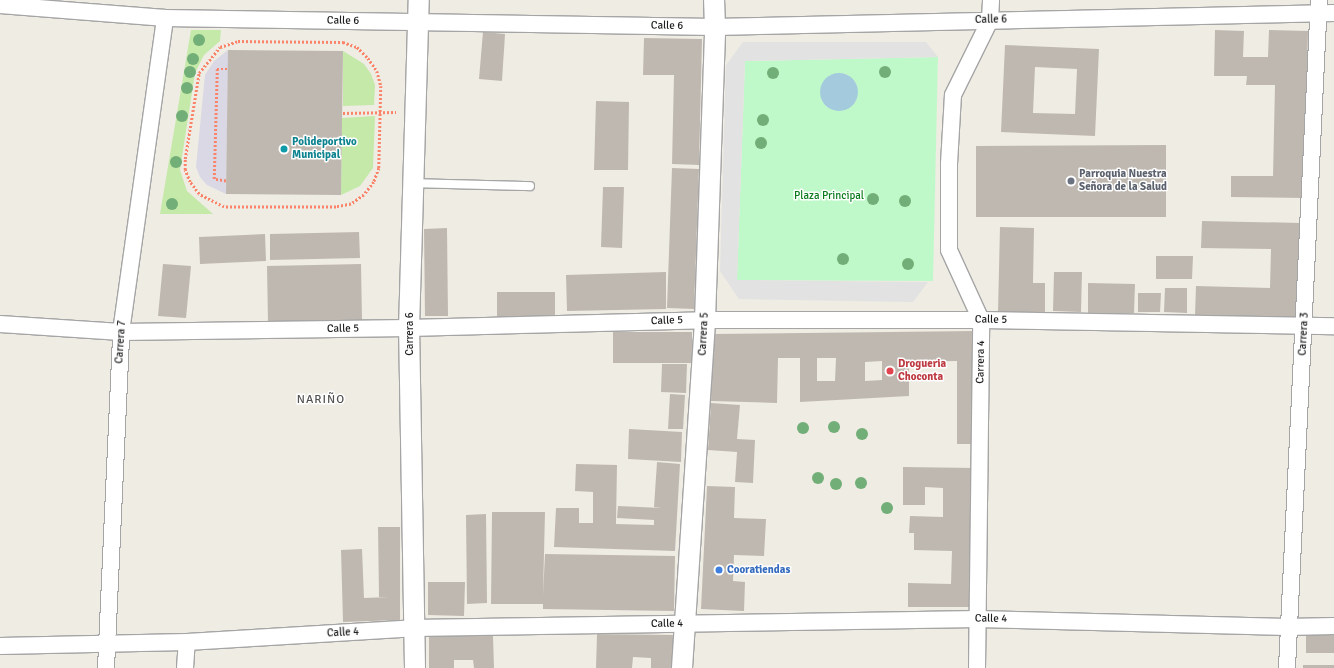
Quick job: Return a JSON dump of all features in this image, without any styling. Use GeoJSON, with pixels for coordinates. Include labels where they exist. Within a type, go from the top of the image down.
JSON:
{"type":"FeatureCollection","features":[{"type":"Feature","properties":{"kind":"street","name":"Carrera 6"},"geometry":{"type":"LineString","coordinates":[[415,668],[409,328],[419,0]]}},
{"type":"Feature","properties":{"kind":"street","name":"Carrera 5"},"geometry":{"type":"LineString","coordinates":[[682,668],[706,320],[715,27],[714,0]]}},
{"type":"Feature","properties":{"kind":"street","name":"Carrera 4"},"geometry":{"type":"LineString","coordinates":[[977,668],[981,320],[950,250],[950,164],[953,95],[990,20],[991,0]]}},
{"type":"Feature","properties":{"kind":"street","name":"Calle 6"},"geometry":{"type":"LineString","coordinates":[[0,5],[165,18],[715,27],[1324,9]]}},
{"type":"Feature","properties":{"kind":"street","name":"Carrera 3"},"geometry":{"type":"LineString","coordinates":[[1287,668],[1288,627],[1324,9]]}},
{"type":"Feature","properties":{"kind":"street","name":"Carrera 7"},"geometry":{"type":"LineString","coordinates":[[106,668],[121,332],[165,18]]}},
{"type":"Feature","properties":{"kind":"street","name":"Calle 5"},"geometry":{"type":"LineString","coordinates":[[0,324],[121,332],[409,328],[706,320],[981,320],[1334,326]]}},
{"type":"Feature","properties":{"kind":"street","name":"Calle 4"},"geometry":{"type":"LineString","coordinates":[[0,646],[187,642],[414,628],[978,619],[1288,627],[1334,626]]}},
{"type":"Feature","properties":{"kind":"street"},"geometry":{"type":"LineString","coordinates":[[185,668],[187,642]]}},
{"type":"Feature","properties":{"kind":"lane"},"geometry":{"type":"LineString","coordinates":[[414,183],[530,186]]}},
{"type":"Feature","properties":{"kind":"path"},"geometry":{"type":"LineString","coordinates":[[229,42],[343,42],[357,47],[377,71],[381,86],[380,112],[379,168],[374,182],[364,195],[351,204],[336,207],[224,207],[210,202],[199,194],[190,182],[185,170],[198,73],[212,54],[229,42]]}},
{"type":"Feature","properties":{"kind":"path"},"geometry":{"type":"LineString","coordinates":[[226,180],[214,179],[217,69],[228,69]]}},
{"type":"Feature","properties":{"kind":"path"},"geometry":{"type":"LineString","coordinates":[[342,112],[400,112]]}},
{"type":"Feature","properties":{"kind":"green space"},"geometry":{"type":"Polygon","coordinates":[[[191,30],[221,30],[220,41],[204,55],[195,73],[180,170],[187,191],[213,214],[160,214],[191,30]]]}},
{"type":"Feature","properties":{"kind":"green space"},"geometry":{"type":"Polygon","coordinates":[[[343,51],[364,64],[371,74],[375,85],[374,105],[343,106],[343,51]]]}},
{"type":"Feature","properties":{"kind":"green space","name":"Plaza Principal"},"geometry":{"type":"Polygon","coordinates":[[[938,57],[933,281],[737,280],[745,61],[938,57]],[[840,73],[821,86],[821,99],[828,108],[856,101],[857,88],[855,82],[846,74],[840,73]]]}},
{"type":"Feature","properties":{"kind":"green space"},"geometry":{"type":"Polygon","coordinates":[[[375,116],[373,168],[360,186],[341,195],[342,118],[375,116]]]}},
{"type":"Feature","properties":{"kind":"shaded area"},"geometry":{"type":"Polygon","coordinates":[[[743,42],[926,42],[938,57],[745,61],[737,280],[928,282],[913,302],[739,299],[720,271],[726,65],[743,42]]]}},
{"type":"Feature","properties":{"kind":"shaded area"},"geometry":{"type":"Polygon","coordinates":[[[228,50],[226,194],[207,185],[200,177],[196,167],[205,75],[214,61],[228,50]]]}},
{"type":"Feature","properties":{"kind":"water"},"geometry":{"type":"Polygon","coordinates":[[[835,73],[843,73],[850,76],[855,81],[858,92],[855,103],[850,108],[843,111],[835,111],[828,108],[823,103],[820,96],[820,88],[823,81],[828,76],[835,73]]]}},
{"type":"Feature","properties":{"kind":"building"},"geometry":{"type":"Polygon","coordinates":[[[1215,30],[1244,31],[1243,57],[1268,57],[1269,30],[1308,31],[1304,198],[1231,197],[1231,176],[1273,176],[1275,85],[1246,85],[1247,76],[1214,76],[1215,30]]]}},
{"type":"Feature","properties":{"kind":"building"},"geometry":{"type":"Polygon","coordinates":[[[483,32],[505,34],[502,81],[479,79],[483,32]]]}},
{"type":"Feature","properties":{"kind":"building"},"geometry":{"type":"Polygon","coordinates":[[[644,38],[702,39],[699,165],[672,164],[674,75],[643,75],[644,38]]]}},
{"type":"Feature","properties":{"kind":"building"},"geometry":{"type":"Polygon","coordinates":[[[1005,45],[1099,49],[1095,136],[1001,132],[1005,45]],[[1035,67],[1033,113],[1075,114],[1077,69],[1035,67]]]}},
{"type":"Feature","properties":{"kind":"building","name":"Polideportivo Municipal"},"geometry":{"type":"Polygon","coordinates":[[[228,50],[343,51],[341,195],[226,194],[228,50]]]}},
{"type":"Feature","properties":{"kind":"building"},"geometry":{"type":"Polygon","coordinates":[[[596,101],[629,102],[628,170],[594,170],[596,101]]]}},
{"type":"Feature","properties":{"kind":"building","name":"Parroquia Nuestra Señora de la Salud"},"geometry":{"type":"Polygon","coordinates":[[[1166,145],[1166,217],[976,217],[976,146],[1166,145]]]}},
{"type":"Feature","properties":{"kind":"building"},"geometry":{"type":"Polygon","coordinates":[[[672,168],[699,169],[694,309],[667,308],[672,168]]]}},
{"type":"Feature","properties":{"kind":"building"},"geometry":{"type":"Polygon","coordinates":[[[603,187],[624,187],[622,248],[601,247],[603,187]]]}},
{"type":"Feature","properties":{"kind":"building"},"geometry":{"type":"Polygon","coordinates":[[[1202,221],[1301,223],[1298,317],[1195,315],[1196,286],[1270,288],[1271,249],[1201,248],[1202,221]]]}},
{"type":"Feature","properties":{"kind":"building"},"geometry":{"type":"Polygon","coordinates":[[[1000,227],[1034,228],[1033,283],[1045,283],[1045,312],[998,312],[1000,227]]]}},
{"type":"Feature","properties":{"kind":"building"},"geometry":{"type":"Polygon","coordinates":[[[447,228],[448,316],[425,316],[424,229],[447,228]]]}},
{"type":"Feature","properties":{"kind":"building"},"geometry":{"type":"Polygon","coordinates":[[[359,232],[360,258],[270,260],[270,234],[359,232]]]}},
{"type":"Feature","properties":{"kind":"building"},"geometry":{"type":"Polygon","coordinates":[[[265,234],[266,261],[200,264],[199,237],[265,234]]]}},
{"type":"Feature","properties":{"kind":"building"},"geometry":{"type":"Polygon","coordinates":[[[1156,256],[1193,256],[1192,279],[1156,279],[1156,256]]]}},
{"type":"Feature","properties":{"kind":"building"},"geometry":{"type":"Polygon","coordinates":[[[163,264],[191,266],[186,318],[158,316],[163,264]]]}},
{"type":"Feature","properties":{"kind":"building"},"geometry":{"type":"Polygon","coordinates":[[[361,264],[362,320],[268,322],[267,266],[361,264]]]}},
{"type":"Feature","properties":{"kind":"building"},"geometry":{"type":"Polygon","coordinates":[[[666,272],[666,309],[567,311],[566,275],[666,272]]]}},
{"type":"Feature","properties":{"kind":"building"},"geometry":{"type":"Polygon","coordinates":[[[1054,272],[1082,272],[1081,312],[1053,311],[1054,272]]]}},
{"type":"Feature","properties":{"kind":"building"},"geometry":{"type":"Polygon","coordinates":[[[1088,283],[1135,284],[1134,313],[1088,313],[1088,283]]]}},
{"type":"Feature","properties":{"kind":"building"},"geometry":{"type":"Polygon","coordinates":[[[1165,288],[1187,288],[1187,313],[1164,312],[1165,288]]]}},
{"type":"Feature","properties":{"kind":"building"},"geometry":{"type":"Polygon","coordinates":[[[497,292],[555,292],[555,317],[497,317],[497,292]]]}},
{"type":"Feature","properties":{"kind":"building"},"geometry":{"type":"Polygon","coordinates":[[[1138,293],[1161,293],[1160,312],[1138,312],[1138,293]]]}},
{"type":"Feature","properties":{"kind":"building"},"geometry":{"type":"Polygon","coordinates":[[[976,331],[976,444],[957,444],[957,361],[909,362],[909,396],[800,402],[800,358],[778,358],[777,403],[711,401],[713,334],[976,331]],[[817,358],[817,381],[835,381],[836,358],[817,358]],[[882,361],[865,362],[865,381],[882,380],[882,361]]]}},
{"type":"Feature","properties":{"kind":"building"},"geometry":{"type":"Polygon","coordinates":[[[613,332],[692,332],[692,363],[613,363],[613,332]]]}},
{"type":"Feature","properties":{"kind":"building"},"geometry":{"type":"Polygon","coordinates":[[[662,364],[687,364],[686,393],[661,392],[662,364]]]}},
{"type":"Feature","properties":{"kind":"building"},"geometry":{"type":"Polygon","coordinates":[[[670,394],[685,395],[683,429],[668,429],[670,394]]]}},
{"type":"Feature","properties":{"kind":"building"},"geometry":{"type":"Polygon","coordinates":[[[711,403],[740,405],[737,439],[755,440],[753,483],[735,482],[737,452],[708,450],[711,403]]]}},
{"type":"Feature","properties":{"kind":"building"},"geometry":{"type":"Polygon","coordinates":[[[629,429],[682,432],[681,462],[628,459],[629,429]]]}},
{"type":"Feature","properties":{"kind":"building"},"geometry":{"type":"Polygon","coordinates":[[[657,462],[680,464],[675,551],[554,547],[556,508],[579,508],[579,523],[593,523],[593,492],[575,491],[576,464],[617,465],[616,524],[654,525],[654,520],[617,518],[618,506],[662,508],[654,507],[657,462]]]}},
{"type":"Feature","properties":{"kind":"building"},"geometry":{"type":"Polygon","coordinates":[[[903,467],[976,468],[974,607],[908,607],[908,583],[951,584],[952,551],[914,550],[914,533],[909,533],[910,516],[943,517],[943,488],[925,487],[925,505],[903,505],[903,467]]]}},
{"type":"Feature","properties":{"kind":"building"},"geometry":{"type":"Polygon","coordinates":[[[707,486],[735,487],[734,518],[766,519],[764,556],[734,555],[733,581],[745,582],[744,611],[701,609],[707,486]]]}},
{"type":"Feature","properties":{"kind":"building"},"geometry":{"type":"Polygon","coordinates":[[[492,512],[545,512],[543,595],[545,554],[675,556],[674,611],[543,609],[543,604],[491,604],[492,512]]]}},
{"type":"Feature","properties":{"kind":"building"},"geometry":{"type":"Polygon","coordinates":[[[486,514],[487,603],[467,604],[466,515],[486,514]]]}},
{"type":"Feature","properties":{"kind":"building"},"geometry":{"type":"Polygon","coordinates":[[[378,527],[400,527],[400,620],[343,622],[341,550],[362,549],[364,598],[389,597],[379,597],[378,527]]]}},
{"type":"Feature","properties":{"kind":"building"},"geometry":{"type":"Polygon","coordinates":[[[428,582],[465,582],[464,616],[428,615],[428,582]]]}},
{"type":"Feature","properties":{"kind":"building"},"geometry":{"type":"Polygon","coordinates":[[[597,634],[674,635],[673,668],[651,668],[651,658],[633,657],[632,668],[596,668],[597,634]]]}},
{"type":"Feature","properties":{"kind":"building"},"geometry":{"type":"Polygon","coordinates":[[[1306,635],[1334,635],[1334,653],[1306,653],[1306,635]]]}},
{"type":"Feature","properties":{"kind":"building"},"geometry":{"type":"Polygon","coordinates":[[[429,636],[493,636],[494,668],[474,668],[473,660],[454,660],[454,668],[429,668],[429,636]]]}},
{"type":"Feature","properties":{"kind":"building"},"geometry":{"type":"Polygon","coordinates":[[[1303,665],[1334,665],[1334,668],[1303,668],[1303,665]]]}},
{"type":"Feature","properties":{"kind":"place","name":"Polideportivo Municipal"},"geometry":{"type":"Point","coordinates":[284,149]}},
{"type":"Feature","properties":{"kind":"place","name":"Parroquia Nuestra Señora de la Salud"},"geometry":{"type":"Point","coordinates":[1071,181]}},
{"type":"Feature","properties":{"kind":"place","name":"Drogueria Choconta"},"geometry":{"type":"Point","coordinates":[890,371]}},
{"type":"Feature","properties":{"kind":"place","name":"Cooratiendas"},"geometry":{"type":"Point","coordinates":[719,570]}},
{"type":"Feature","properties":{"kind":"district","name":"NARIÑO"},"geometry":{"type":"Point","coordinates":[321,400]}}]}
